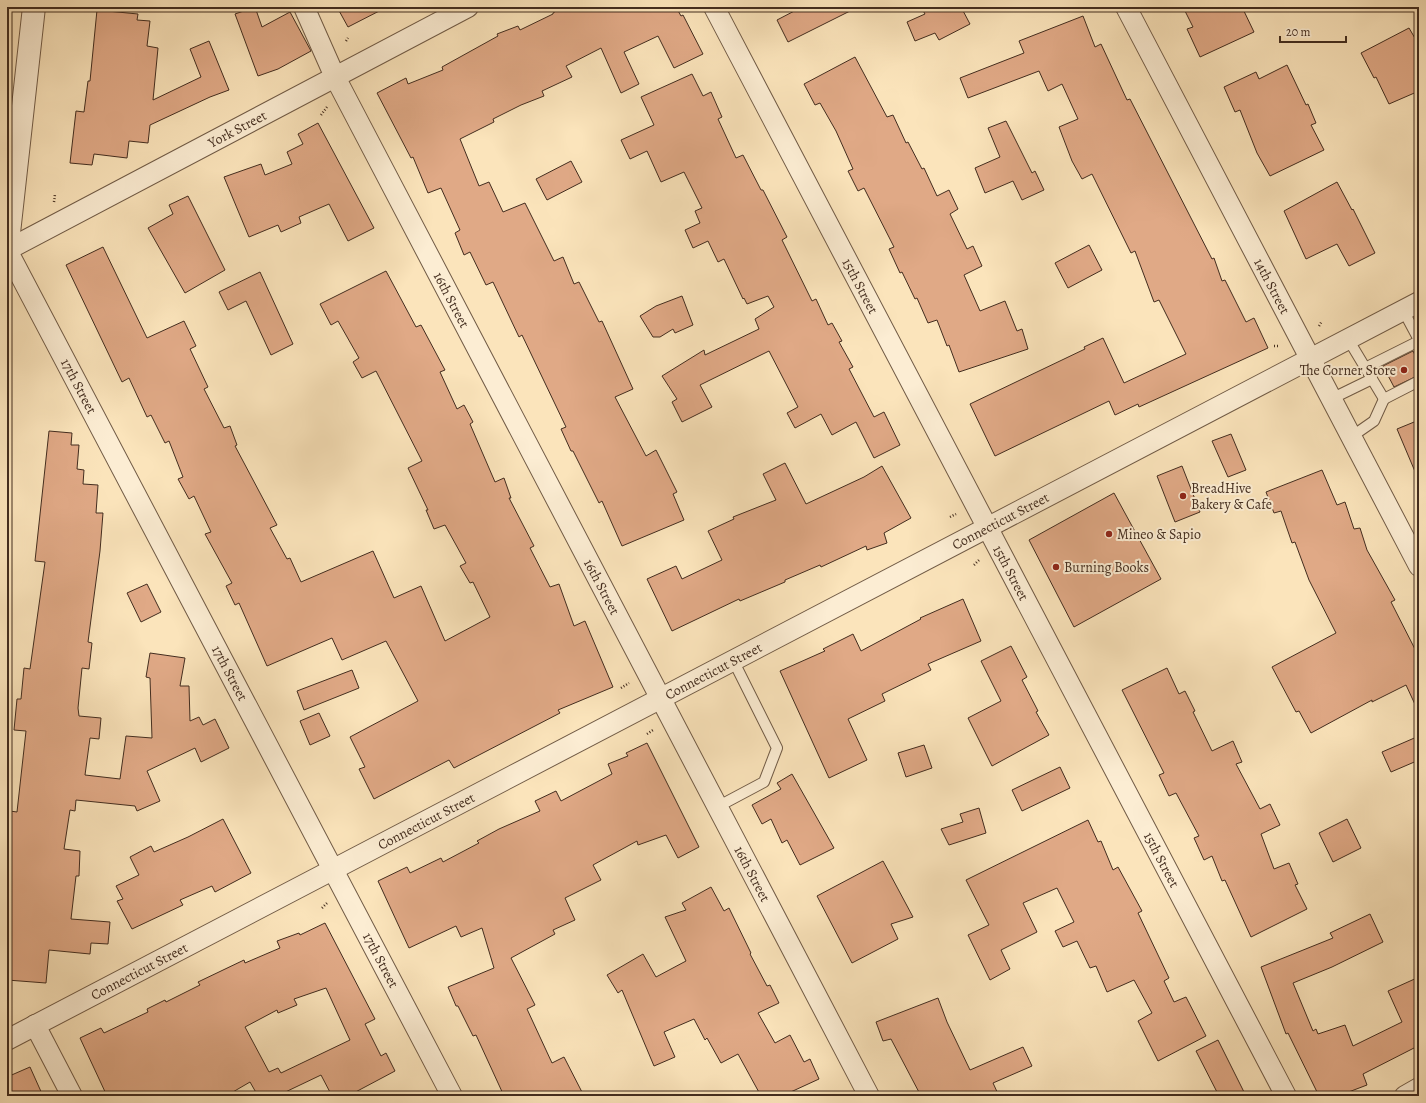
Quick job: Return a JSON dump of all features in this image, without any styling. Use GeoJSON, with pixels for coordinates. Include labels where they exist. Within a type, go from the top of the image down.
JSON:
{"type":"FeatureCollection","features":[{"type":"Feature","properties":{"kind":"street"},"geometry":{"type":"LineString","coordinates":[[7,251],[34,7]]}},
{"type":"Feature","properties":{"kind":"street","name":"16th Street"},"geometry":{"type":"LineString","coordinates":[[304,7],[335,77],[869,1096]]}},
{"type":"Feature","properties":{"kind":"street","name":"York Street"},"geometry":{"type":"LineString","coordinates":[[7,251],[468,7]]}},
{"type":"Feature","properties":{"kind":"street","name":"15th Street"},"geometry":{"type":"LineString","coordinates":[[714,7],[1286,1096]]}},
{"type":"Feature","properties":{"kind":"street","name":"14th Street"},"geometry":{"type":"LineString","coordinates":[[1126,7],[1419,566]]}},
{"type":"Feature","properties":{"kind":"street","name":"17th Street"},"geometry":{"type":"LineString","coordinates":[[7,251],[334,869],[452,1096]]}},
{"type":"Feature","properties":{"kind":"street","name":"Connecticut Street"},"geometry":{"type":"LineString","coordinates":[[7,1040],[1411,306]]}},
{"type":"Feature","properties":{"kind":"street"},"geometry":{"type":"LineString","coordinates":[[35,1025],[72,1096]]}},
{"type":"Feature","properties":{"kind":"street"},"geometry":{"type":"LineString","coordinates":[[1404,1096],[1419,1088]]}},
{"type":"Feature","properties":{"kind":"lane"},"geometry":{"type":"LineString","coordinates":[[1365,368],[1419,341],[1411,306]]}},
{"type":"Feature","properties":{"kind":"lane"},"geometry":{"type":"LineString","coordinates":[[1348,339],[1384,399]]}},
{"type":"Feature","properties":{"kind":"lane"},"geometry":{"type":"LineString","coordinates":[[1332,399],[1372,379]]}},
{"type":"Feature","properties":{"kind":"lane"},"geometry":{"type":"LineString","coordinates":[[1351,436],[1374,421],[1384,399],[1419,381]]}},
{"type":"Feature","properties":{"kind":"lane"},"geometry":{"type":"LineString","coordinates":[[717,807],[764,782],[778,748],[733,660]]}},
{"type":"Feature","properties":{"kind":"path"},"geometry":{"type":"LineString","coordinates":[[321,115],[328,104]]}},
{"type":"Feature","properties":{"kind":"path"},"geometry":{"type":"LineString","coordinates":[[54,202],[56,194]]}},
{"type":"Feature","properties":{"kind":"path"},"geometry":{"type":"LineString","coordinates":[[1319,326],[1322,321]]}},
{"type":"Feature","properties":{"kind":"path"},"geometry":{"type":"LineString","coordinates":[[950,517],[957,514]]}},
{"type":"Feature","properties":{"kind":"path"},"geometry":{"type":"LineString","coordinates":[[974,565],[980,559]]}},
{"type":"Feature","properties":{"kind":"path"},"geometry":{"type":"LineString","coordinates":[[621,688],[631,682]]}},
{"type":"Feature","properties":{"kind":"path"},"geometry":{"type":"LineString","coordinates":[[647,734],[655,729]]}},
{"type":"Feature","properties":{"kind":"building"},"geometry":{"type":"Polygon","coordinates":[[[255,7],[262,27],[290,12],[311,51],[278,69],[258,76],[235,14],[255,7]]]}},
{"type":"Feature","properties":{"kind":"building"},"geometry":{"type":"Polygon","coordinates":[[[337,7],[387,7],[348,27],[337,7]]]}},
{"type":"Feature","properties":{"kind":"building"},"geometry":{"type":"Polygon","coordinates":[[[563,7],[676,7],[681,16],[683,15],[703,54],[674,68],[658,36],[624,52],[639,84],[621,93],[601,48],[566,66],[572,77],[542,91],[544,96],[521,105],[493,119],[494,122],[460,139],[479,186],[489,182],[503,212],[525,203],[554,261],[563,257],[574,284],[579,282],[599,322],[602,321],[633,389],[615,397],[646,456],[656,450],[677,492],[673,494],[684,520],[622,546],[602,501],[599,503],[573,451],[571,451],[561,429],[566,427],[522,335],[519,337],[493,282],[486,285],[470,252],[464,255],[455,233],[460,230],[441,188],[428,193],[413,157],[411,158],[377,93],[406,78],[408,84],[443,70],[442,67],[498,36],[497,34],[518,26],[520,30],[553,14],[563,7]]]}},
{"type":"Feature","properties":{"kind":"building"},"geometry":{"type":"Polygon","coordinates":[[[802,7],[858,7],[788,42],[777,20],[802,7]]]}},
{"type":"Feature","properties":{"kind":"building"},"geometry":{"type":"Polygon","coordinates":[[[921,7],[961,7],[970,24],[939,40],[935,33],[915,41],[907,22],[925,14],[921,7]]]}},
{"type":"Feature","properties":{"kind":"building"},"geometry":{"type":"Polygon","coordinates":[[[1183,7],[1242,7],[1254,32],[1200,57],[1187,29],[1193,27],[1183,7]]]}},
{"type":"Feature","properties":{"kind":"building"},"geometry":{"type":"Polygon","coordinates":[[[97,10],[138,14],[137,20],[150,21],[147,46],[158,48],[153,100],[201,77],[190,49],[209,41],[229,90],[210,97],[150,125],[148,143],[129,141],[127,158],[94,154],[92,165],[70,163],[76,111],[84,112],[88,81],[90,81],[97,10]]]}},
{"type":"Feature","properties":{"kind":"building"},"geometry":{"type":"Polygon","coordinates":[[[1083,16],[1095,47],[1101,44],[1127,100],[1130,99],[1212,259],[1214,258],[1222,281],[1225,280],[1246,322],[1254,318],[1268,348],[1139,407],[1138,404],[1115,415],[1109,401],[995,456],[970,404],[1085,349],[1084,347],[1103,338],[1124,383],[1186,354],[1159,300],[1154,302],[1135,251],[1131,253],[1092,174],[1082,179],[1072,161],[1059,127],[1078,119],[1062,84],[1048,91],[1039,71],[968,98],[960,78],[1024,53],[1019,41],[1083,16]]]}},
{"type":"Feature","properties":{"kind":"building"},"geometry":{"type":"Polygon","coordinates":[[[1409,28],[1419,45],[1419,91],[1389,104],[1376,77],[1374,78],[1361,53],[1409,28]]]}},
{"type":"Feature","properties":{"kind":"building"},"geometry":{"type":"Polygon","coordinates":[[[855,57],[887,117],[893,115],[906,143],[908,142],[922,169],[924,168],[937,196],[949,190],[958,209],[950,214],[967,249],[973,246],[982,266],[964,275],[980,311],[1005,301],[1017,331],[1022,329],[1028,349],[959,372],[949,345],[947,346],[937,320],[928,323],[917,298],[915,299],[902,272],[900,273],[889,249],[894,247],[864,188],[858,191],[848,171],[853,169],[836,131],[820,103],[815,105],[804,84],[855,57]]]}},
{"type":"Feature","properties":{"kind":"building"},"geometry":{"type":"Polygon","coordinates":[[[1287,65],[1306,105],[1308,104],[1316,123],[1311,125],[1324,150],[1270,176],[1257,153],[1240,110],[1235,112],[1224,87],[1256,72],[1259,79],[1287,65]]]}},
{"type":"Feature","properties":{"kind":"building"},"geometry":{"type":"Polygon","coordinates":[[[692,74],[703,96],[711,92],[722,117],[718,119],[736,158],[743,155],[761,190],[763,190],[787,237],[782,240],[812,301],[816,299],[828,325],[832,323],[842,341],[839,342],[853,367],[849,369],[874,417],[884,412],[900,445],[874,458],[856,422],[832,435],[821,414],[795,428],[787,413],[798,407],[769,351],[700,385],[712,407],[682,422],[672,402],[677,399],[662,376],[704,350],[705,355],[759,329],[755,319],[774,307],[768,296],[747,304],[744,298],[743,299],[724,259],[718,262],[708,241],[693,248],[685,230],[700,223],[695,211],[702,208],[684,172],[661,182],[647,151],[630,159],[621,140],[654,125],[641,97],[692,74]]]}},
{"type":"Feature","properties":{"kind":"building"},"geometry":{"type":"Polygon","coordinates":[[[1006,121],[1032,173],[1035,171],[1044,190],[1022,200],[1013,181],[985,193],[975,168],[1000,157],[988,128],[1006,121]]]}},
{"type":"Feature","properties":{"kind":"building"},"geometry":{"type":"Polygon","coordinates":[[[318,123],[374,228],[348,241],[329,204],[299,217],[301,223],[281,232],[278,225],[249,237],[224,177],[261,164],[265,175],[292,164],[287,152],[303,144],[298,134],[318,123]]]}},
{"type":"Feature","properties":{"kind":"building"},"geometry":{"type":"Polygon","coordinates":[[[571,161],[582,182],[547,200],[536,179],[571,161]]]}},
{"type":"Feature","properties":{"kind":"building"},"geometry":{"type":"Polygon","coordinates":[[[1337,182],[1352,210],[1353,209],[1375,253],[1349,266],[1337,244],[1306,259],[1284,211],[1337,182]]]}},
{"type":"Feature","properties":{"kind":"building"},"geometry":{"type":"Polygon","coordinates":[[[188,196],[225,270],[185,293],[148,228],[173,214],[169,205],[188,196]]]}},
{"type":"Feature","properties":{"kind":"building"},"geometry":{"type":"Polygon","coordinates":[[[1089,245],[1102,270],[1068,288],[1055,263],[1089,245]]]}},
{"type":"Feature","properties":{"kind":"building"},"geometry":{"type":"Polygon","coordinates":[[[103,247],[147,338],[184,321],[196,346],[190,349],[208,387],[204,389],[224,428],[230,426],[237,445],[235,446],[277,525],[270,528],[287,559],[290,558],[301,582],[373,551],[394,598],[421,586],[445,641],[490,617],[473,582],[470,583],[460,566],[466,563],[445,525],[434,529],[426,510],[428,510],[408,468],[422,461],[376,371],[362,378],[353,362],[359,358],[338,321],[331,325],[320,304],[386,271],[416,327],[421,325],[445,370],[440,372],[457,409],[464,405],[473,422],[470,424],[495,482],[504,478],[511,498],[509,498],[534,546],[530,548],[550,587],[559,584],[574,626],[585,621],[613,687],[558,710],[560,713],[454,768],[449,760],[374,799],[359,769],[365,767],[350,737],[418,701],[386,641],[342,660],[332,638],[267,666],[239,603],[235,605],[226,586],[232,583],[205,534],[211,532],[194,496],[189,499],[178,479],[183,477],[169,441],[165,443],[151,415],[147,417],[129,378],[122,382],[66,265],[103,247]]]}},
{"type":"Feature","properties":{"kind":"building"},"geometry":{"type":"Polygon","coordinates":[[[260,272],[293,344],[271,355],[246,301],[228,310],[219,292],[260,272]]]}},
{"type":"Feature","properties":{"kind":"building"},"geometry":{"type":"Polygon","coordinates":[[[682,296],[693,325],[675,333],[673,329],[660,337],[653,337],[640,316],[656,306],[682,296]]]}},
{"type":"Feature","properties":{"kind":"building"},"geometry":{"type":"Polygon","coordinates":[[[1413,351],[1419,363],[1419,375],[1394,387],[1383,366],[1413,351]]]}},
{"type":"Feature","properties":{"kind":"building"},"geometry":{"type":"Polygon","coordinates":[[[1419,420],[1419,481],[1397,429],[1419,420]]]}},
{"type":"Feature","properties":{"kind":"building"},"geometry":{"type":"Polygon","coordinates":[[[49,431],[72,433],[71,445],[79,445],[77,469],[84,470],[83,484],[98,485],[96,513],[103,513],[100,551],[88,642],[92,643],[89,669],[82,668],[78,708],[79,716],[101,718],[99,739],[90,738],[85,775],[120,779],[126,736],[152,738],[150,678],[146,677],[150,653],[185,658],[180,686],[189,686],[190,721],[199,717],[203,725],[215,719],[229,748],[201,762],[195,748],[147,771],[160,801],[137,811],[135,806],[76,800],[75,811],[70,810],[64,849],[80,851],[79,876],[76,876],[71,919],[110,922],[108,944],[91,943],[90,954],[49,950],[46,983],[7,980],[7,833],[10,811],[17,812],[26,731],[14,730],[17,699],[21,699],[24,668],[30,669],[45,562],[35,561],[49,431]]]}},
{"type":"Feature","properties":{"kind":"building"},"geometry":{"type":"Polygon","coordinates":[[[1231,434],[1246,470],[1228,477],[1212,441],[1231,434]]]}},
{"type":"Feature","properties":{"kind":"building"},"geometry":{"type":"Polygon","coordinates":[[[785,463],[806,504],[864,477],[882,466],[911,518],[884,533],[887,543],[867,550],[866,546],[821,567],[820,565],[785,580],[785,582],[740,601],[739,599],[672,631],[647,579],[676,566],[682,579],[722,560],[708,531],[734,519],[733,517],[776,500],[763,474],[785,463]]]}},
{"type":"Feature","properties":{"kind":"building"},"geometry":{"type":"Polygon","coordinates":[[[1182,466],[1200,512],[1175,522],[1157,476],[1182,466]]]}},
{"type":"Feature","properties":{"kind":"building"},"geometry":{"type":"Polygon","coordinates":[[[1322,470],[1337,505],[1345,502],[1354,529],[1360,528],[1367,550],[1395,600],[1391,602],[1419,657],[1419,713],[1406,685],[1372,702],[1372,700],[1311,733],[1299,711],[1296,712],[1272,667],[1336,633],[1309,580],[1295,542],[1292,543],[1281,511],[1274,513],[1266,492],[1322,470]]]}},
{"type":"Feature","properties":{"kind":"building"},"geometry":{"type":"Polygon","coordinates":[[[1114,493],[1161,579],[1074,627],[1029,540],[1114,493]]]}},
{"type":"Feature","properties":{"kind":"building"},"geometry":{"type":"Polygon","coordinates":[[[147,584],[161,612],[141,622],[127,593],[147,584]]]}},
{"type":"Feature","properties":{"kind":"building"},"geometry":{"type":"Polygon","coordinates":[[[963,599],[981,641],[928,664],[931,670],[882,694],[885,701],[848,719],[867,760],[829,778],[780,671],[825,651],[823,649],[853,634],[861,651],[921,619],[920,618],[963,599]]]}},
{"type":"Feature","properties":{"kind":"building"},"geometry":{"type":"Polygon","coordinates":[[[1011,646],[1027,677],[1022,680],[1038,711],[1036,712],[1049,735],[992,766],[968,718],[1001,701],[981,661],[1011,646]]]}},
{"type":"Feature","properties":{"kind":"building"},"geometry":{"type":"Polygon","coordinates":[[[1167,668],[1179,694],[1185,691],[1195,711],[1193,712],[1212,751],[1233,741],[1242,762],[1236,764],[1260,809],[1270,804],[1280,825],[1261,834],[1274,869],[1289,863],[1298,884],[1295,885],[1307,909],[1251,937],[1225,880],[1222,881],[1212,856],[1204,860],[1194,838],[1199,836],[1176,793],[1169,796],[1159,775],[1164,773],[1122,690],[1167,668]]]}},
{"type":"Feature","properties":{"kind":"building"},"geometry":{"type":"Polygon","coordinates":[[[352,670],[359,688],[304,710],[297,691],[352,670]]]}},
{"type":"Feature","properties":{"kind":"building"},"geometry":{"type":"Polygon","coordinates":[[[319,713],[330,736],[310,745],[300,721],[319,713]]]}},
{"type":"Feature","properties":{"kind":"building"},"geometry":{"type":"Polygon","coordinates":[[[1419,736],[1419,760],[1391,772],[1382,752],[1419,736]]]}},
{"type":"Feature","properties":{"kind":"building"},"geometry":{"type":"Polygon","coordinates":[[[647,743],[699,847],[678,858],[666,835],[638,845],[637,841],[593,865],[601,880],[565,898],[575,920],[553,930],[555,934],[511,958],[535,1005],[527,1009],[552,1063],[564,1057],[584,1096],[504,1096],[476,1035],[473,1036],[458,1006],[456,1006],[448,987],[494,968],[482,928],[461,937],[456,926],[409,948],[378,881],[407,867],[410,873],[441,858],[443,862],[479,843],[477,841],[499,829],[540,811],[535,801],[556,791],[561,801],[612,774],[608,764],[628,756],[626,753],[647,743]]]}},
{"type":"Feature","properties":{"kind":"building"},"geometry":{"type":"Polygon","coordinates":[[[924,745],[932,768],[906,777],[898,753],[924,745]]]}},
{"type":"Feature","properties":{"kind":"building"},"geometry":{"type":"Polygon","coordinates":[[[1060,767],[1070,788],[1022,811],[1012,790],[1060,767]]]}},
{"type":"Feature","properties":{"kind":"building"},"geometry":{"type":"Polygon","coordinates":[[[792,774],[834,848],[800,865],[787,840],[782,843],[771,819],[762,824],[752,805],[781,789],[777,783],[792,774]]]}},
{"type":"Feature","properties":{"kind":"building"},"geometry":{"type":"Polygon","coordinates":[[[979,808],[986,833],[949,845],[941,829],[963,822],[960,814],[979,808]]]}},
{"type":"Feature","properties":{"kind":"building"},"geometry":{"type":"Polygon","coordinates":[[[223,819],[251,873],[215,892],[212,886],[180,900],[183,905],[132,929],[117,901],[123,899],[116,886],[139,875],[130,857],[151,846],[154,852],[223,819]]]}},
{"type":"Feature","properties":{"kind":"building"},"geometry":{"type":"Polygon","coordinates":[[[1347,819],[1361,848],[1333,862],[1319,833],[1347,819]]]}},
{"type":"Feature","properties":{"kind":"building"},"geometry":{"type":"Polygon","coordinates":[[[1088,820],[1098,842],[1101,841],[1113,870],[1118,867],[1142,911],[1138,913],[1169,978],[1164,981],[1174,1002],[1186,997],[1206,1036],[1158,1061],[1138,1021],[1152,1013],[1134,980],[1107,992],[1096,966],[1090,968],[1077,941],[1063,947],[1055,931],[1074,922],[1057,888],[1023,903],[1037,932],[1001,950],[1010,969],[990,980],[968,935],[989,925],[966,880],[1088,820]]]}},
{"type":"Feature","properties":{"kind":"building"},"geometry":{"type":"Polygon","coordinates":[[[883,861],[913,917],[891,924],[898,939],[852,963],[817,896],[883,861]]]}},
{"type":"Feature","properties":{"kind":"building"},"geometry":{"type":"Polygon","coordinates":[[[711,887],[724,911],[729,908],[751,953],[750,954],[767,986],[770,985],[779,1003],[758,1013],[775,1043],[790,1035],[804,1062],[810,1059],[819,1079],[782,1096],[761,1096],[738,1054],[721,1063],[707,1038],[705,1040],[694,1019],[664,1032],[675,1057],[654,1066],[622,990],[618,993],[607,975],[643,954],[656,977],[686,961],[665,917],[686,910],[682,903],[711,887]]]}},
{"type":"Feature","properties":{"kind":"building"},"geometry":{"type":"Polygon","coordinates":[[[1370,914],[1383,942],[1332,967],[1293,983],[1313,1031],[1316,1029],[1318,1034],[1345,1025],[1353,1046],[1402,1022],[1388,991],[1419,977],[1419,1060],[1414,1048],[1363,1074],[1367,1085],[1338,1096],[1319,1096],[1288,1033],[1286,1034],[1261,967],[1333,938],[1330,933],[1370,914]]]}},
{"type":"Feature","properties":{"kind":"building"},"geometry":{"type":"Polygon","coordinates":[[[325,923],[375,1019],[365,1024],[381,1056],[386,1053],[395,1071],[348,1096],[332,1096],[321,1075],[277,1096],[258,1096],[250,1082],[226,1096],[107,1096],[80,1038],[101,1028],[104,1033],[148,1012],[147,1009],[165,1000],[166,1002],[200,985],[198,982],[244,960],[245,963],[280,948],[277,941],[299,933],[300,935],[325,923]],[[326,988],[294,999],[297,1005],[278,1013],[277,1010],[245,1027],[269,1072],[278,1068],[281,1073],[350,1040],[326,988]]]}},
{"type":"Feature","properties":{"kind":"building"},"geometry":{"type":"Polygon","coordinates":[[[938,998],[947,1022],[970,1070],[1023,1047],[1032,1066],[993,1083],[999,1096],[921,1096],[891,1039],[883,1041],[876,1022],[938,998]]]}},
{"type":"Feature","properties":{"kind":"building"},"geometry":{"type":"Polygon","coordinates":[[[1218,1040],[1246,1096],[1219,1096],[1196,1051],[1218,1040]]]}},
{"type":"Feature","properties":{"kind":"building"},"geometry":{"type":"Polygon","coordinates":[[[30,1067],[43,1096],[7,1096],[7,1077],[30,1067]]]}},
{"type":"Feature","properties":{"kind":"place","name":"The Corner Store"},"geometry":{"type":"Point","coordinates":[1404,370]}},
{"type":"Feature","properties":{"kind":"place","name":"BreadHive Bakery & Cafe"},"geometry":{"type":"Point","coordinates":[1183,496]}},
{"type":"Feature","properties":{"kind":"place","name":"Mineo & Sapio"},"geometry":{"type":"Point","coordinates":[1109,534]}},
{"type":"Feature","properties":{"kind":"place","name":"Burning Books"},"geometry":{"type":"Point","coordinates":[1056,567]}}]}
